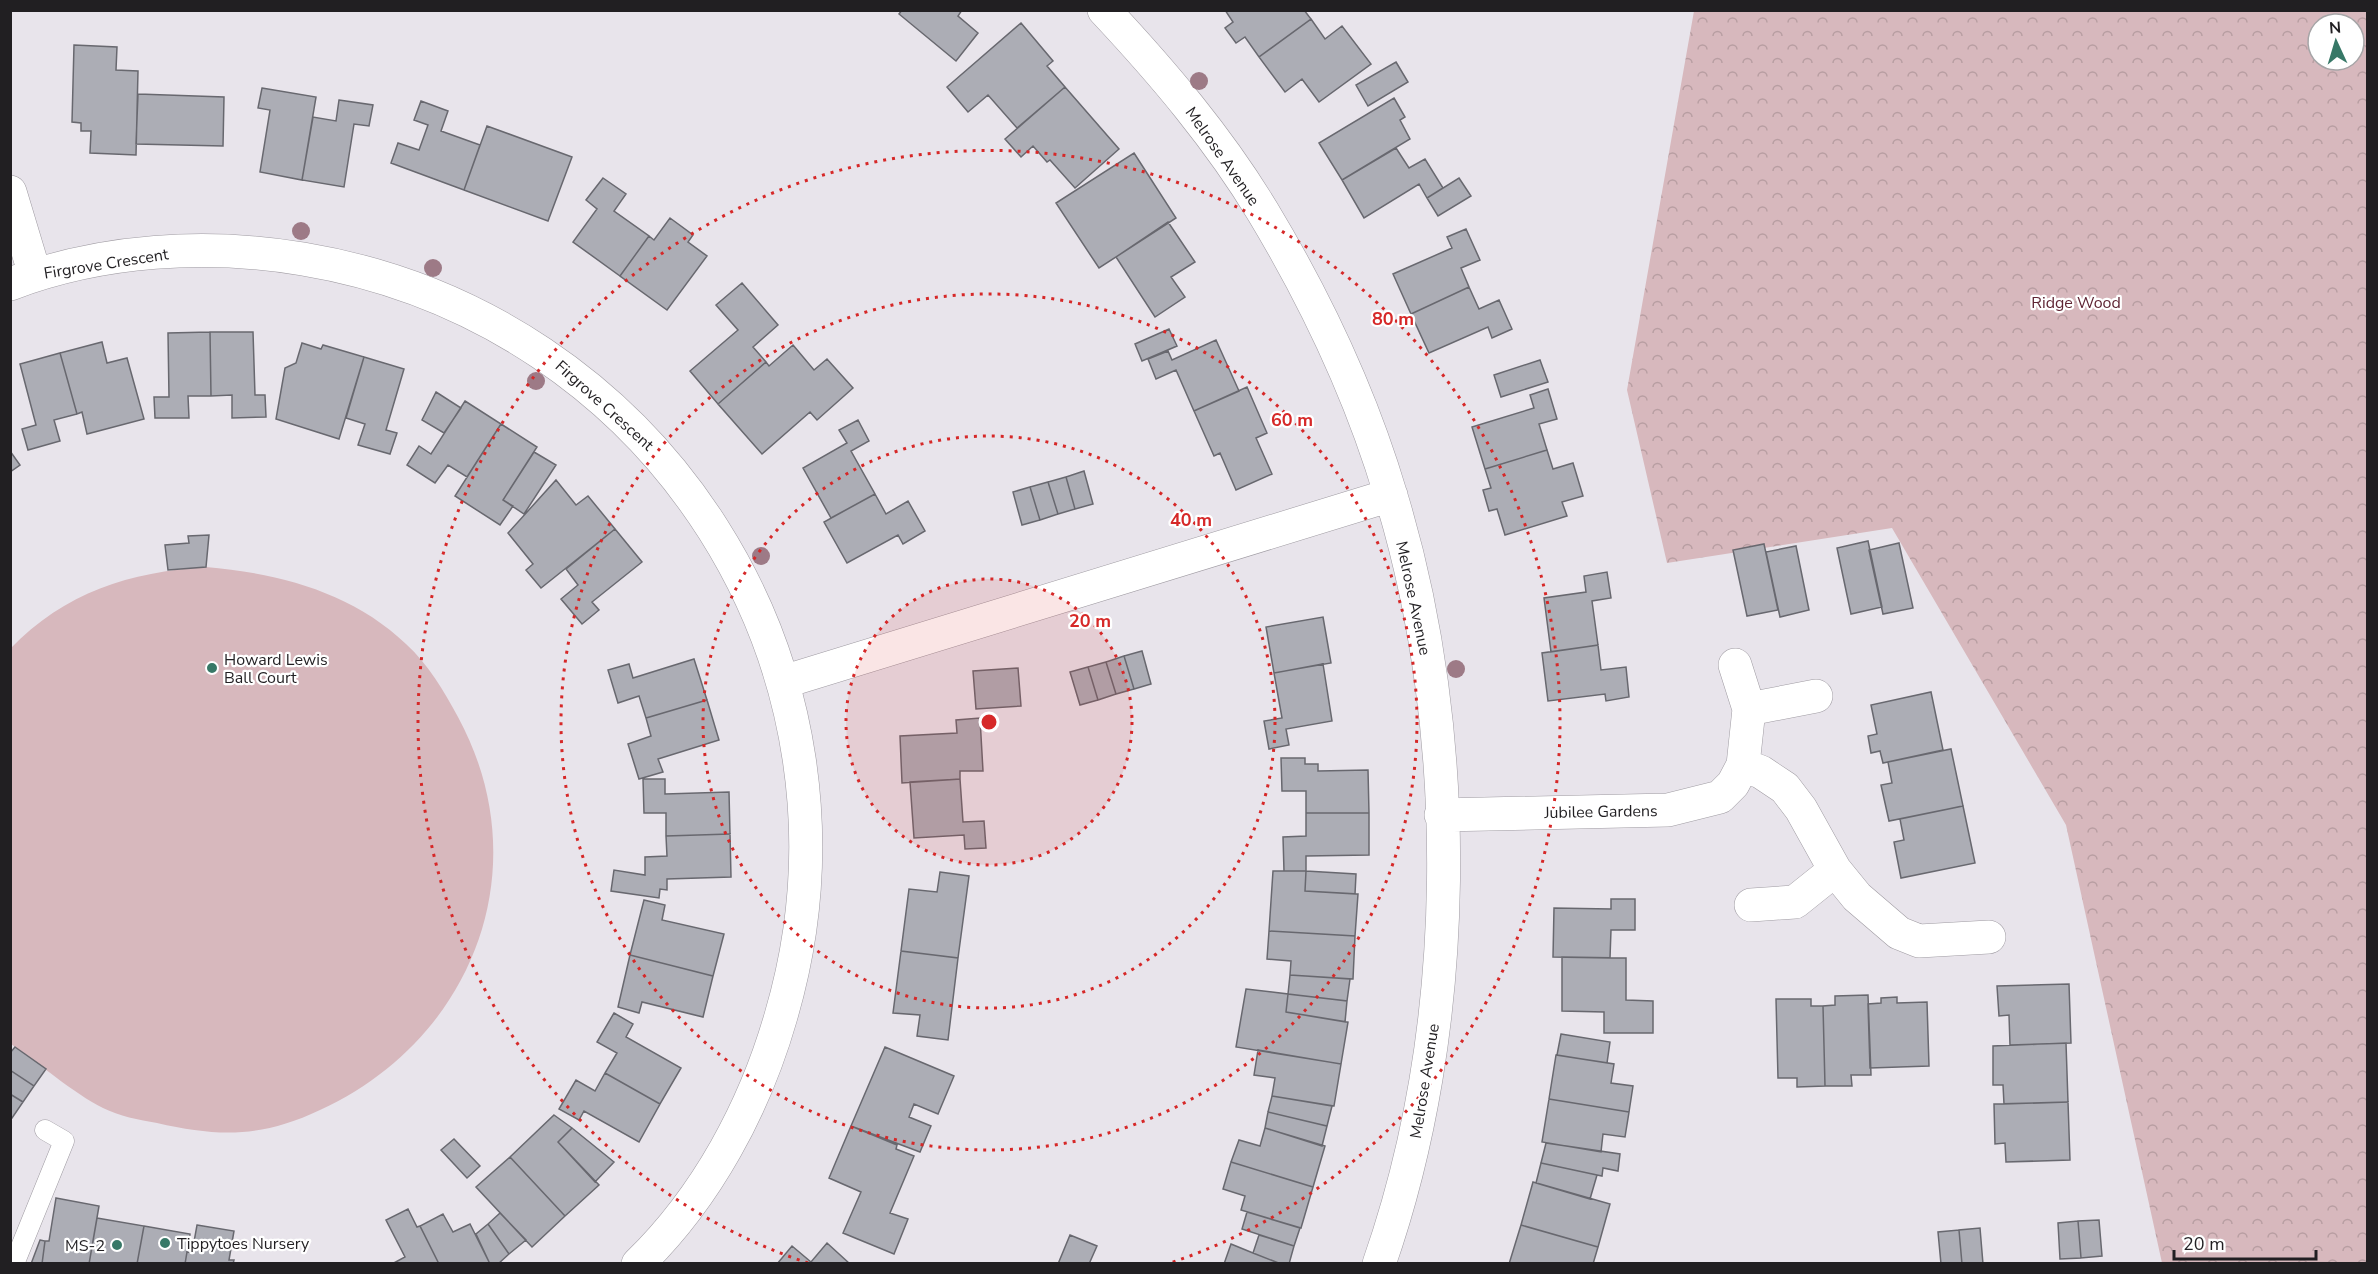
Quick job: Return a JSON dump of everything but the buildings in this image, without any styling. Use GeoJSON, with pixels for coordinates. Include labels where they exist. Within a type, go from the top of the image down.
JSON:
{"type":"FeatureCollection","features":[{"type":"Feature","properties":{"kind":"street","name":"Melrose Avenue"},"geometry":{"type":"LineString","coordinates":[[1104,10],[1174,87],[1263,211],[1310,298],[1353,392],[1391,495],[1417,596],[1434,696],[1441,815],[1443,925],[1434,1027],[1414,1142],[1379,1263]]}},
{"type":"Feature","properties":{"kind":"street"},"geometry":{"type":"LineString","coordinates":[[10,192],[23,279]]}},
{"type":"Feature","properties":{"kind":"street","name":"Firgrove Crescent"},"geometry":{"type":"LineString","coordinates":[[23,279],[123,256],[199,249],[270,253],[341,265],[412,287],[491,323],[551,357],[616,411],[659,453],[707,516],[737,570],[761,621],[783,682],[799,756],[806,832],[803,909],[791,984],[769,1058],[738,1128],[698,1193],[638,1263]]}},
{"type":"Feature","properties":{"kind":"street"},"geometry":{"type":"LineString","coordinates":[[783,682],[1391,495]]}},
{"type":"Feature","properties":{"kind":"street","name":"Jubilee Gardens"},"geometry":{"type":"LineString","coordinates":[[1441,815],[1668,810],[1720,797],[1733,784],[1743,765],[1749,709],[1735,665]]}},
{"type":"Feature","properties":{"kind":"street"},"geometry":{"type":"LineString","coordinates":[[1749,709],[1816,696]]}},
{"type":"Feature","properties":{"kind":"street"},"geometry":{"type":"LineString","coordinates":[[1743,765],[1761,772],[1785,788],[1801,809],[1835,870],[1857,897],[1899,933],[1919,941],[1989,937]]}},
{"type":"Feature","properties":{"kind":"street"},"geometry":{"type":"LineString","coordinates":[[1751,905],[1795,903],[1835,870]]}},
{"type":"Feature","properties":{"kind":"lane"},"geometry":{"type":"LineString","coordinates":[[14,1263],[64,1141],[45,1130]]}},
{"type":"Feature","properties":{"kind":"green space","name":"Ridge Wood"},"geometry":{"type":"Polygon","coordinates":[[[1694,11],[2367,11],[2367,1263],[2162,1263],[2066,825],[1892,528],[1667,563],[1627,390],[1694,11]]]}},
{"type":"Feature","properties":{"kind":"green space"},"geometry":{"type":"Polygon","coordinates":[[[206,567],[260,574],[313,588],[362,611],[385,626],[406,644],[435,678],[458,717],[482,774],[493,832],[491,889],[477,944],[453,995],[418,1040],[373,1079],[320,1110],[278,1126],[240,1132],[179,1128],[109,1111],[80,1094],[11,1044],[10,649],[31,629],[53,613],[100,588],[151,574],[206,567]]]}},
{"type":"Feature","properties":{"kind":"place","name":"Howard Lewis Ball Court"},"geometry":{"type":"Point","coordinates":[212,668]}},
{"type":"Feature","properties":{"kind":"place","name":"Tippytoes Nursery"},"geometry":{"type":"Point","coordinates":[165,1243]}},
{"type":"Feature","properties":{"kind":"place","name":"MS-2"},"geometry":{"type":"Point","coordinates":[117,1245]}}]}
